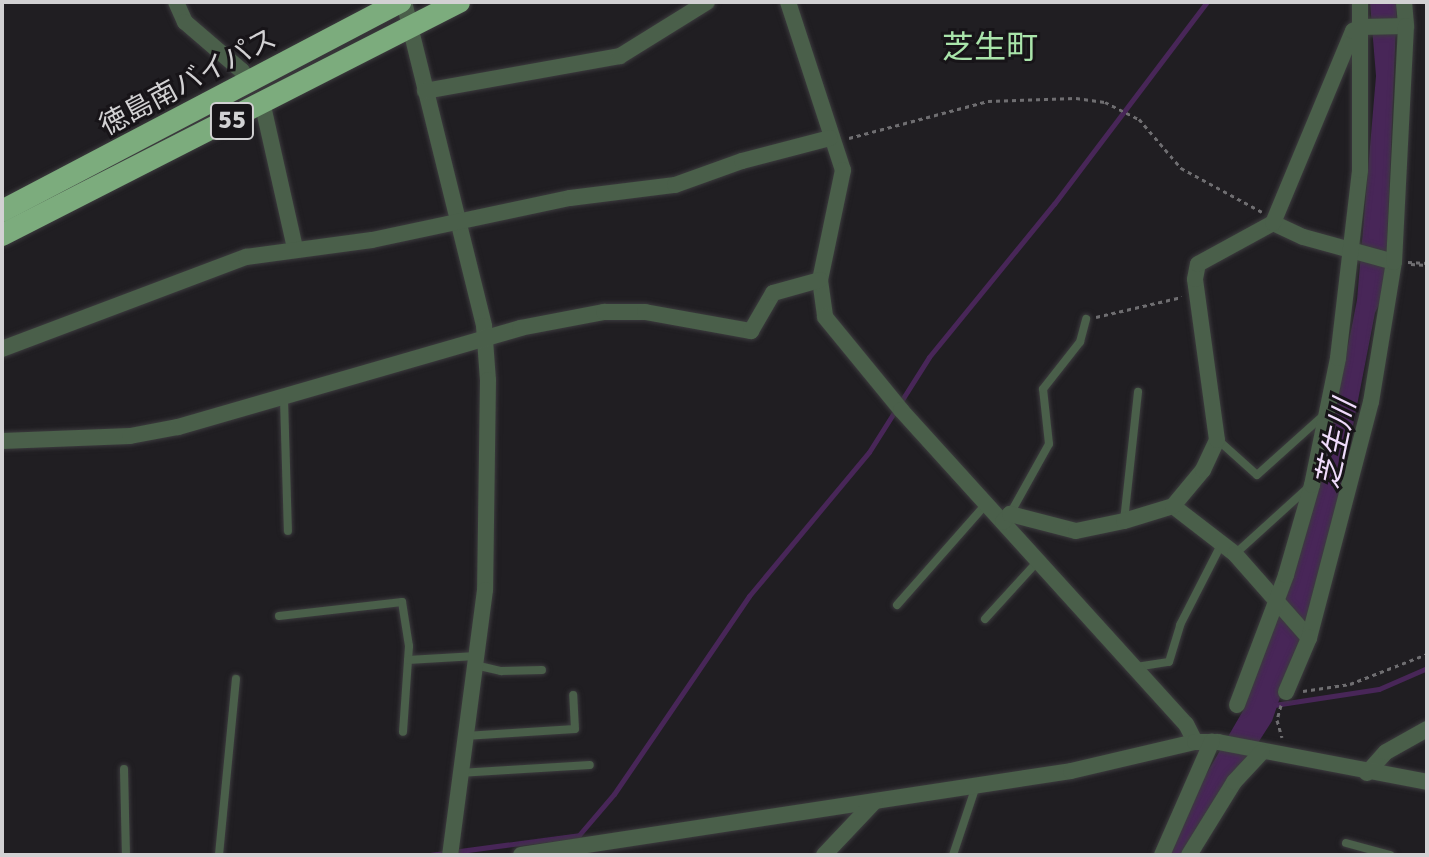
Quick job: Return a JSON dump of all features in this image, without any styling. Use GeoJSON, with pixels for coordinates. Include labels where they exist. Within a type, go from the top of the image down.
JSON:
{"type":"FeatureCollection","features":[{"type":"Feature","properties":{"kind":"highway","name":"徳島南バイパス"},"geometry":{"type":"LineString","coordinates":[[2,211],[402,2]]}},
{"type":"Feature","properties":{"kind":"highway","name":"徳島南バイパス"},"geometry":{"type":"LineString","coordinates":[[2,235],[263,106],[459,2]]}},
{"type":"Feature","properties":{"kind":"street"},"geometry":{"type":"LineString","coordinates":[[176,2],[185,22],[242,71],[249,84]]}},
{"type":"Feature","properties":{"kind":"street"},"geometry":{"type":"LineString","coordinates":[[402,2],[485,342],[485,590],[449,850]]}},
{"type":"Feature","properties":{"kind":"street"},"geometry":{"type":"LineString","coordinates":[[425,91],[620,56],[707,2]]}},
{"type":"Feature","properties":{"kind":"street"},"geometry":{"type":"LineString","coordinates":[[788,2],[843,170],[842,188],[820,280],[825,317],[837,336],[897,405],[986,504],[1007,518],[1038,561],[1200,737]]}},
{"type":"Feature","properties":{"kind":"street"},"geometry":{"type":"LineString","coordinates":[[1237,705],[1277,604],[1312,485],[1327,413],[1352,248],[1360,170],[1365,27],[1360,2]]}},
{"type":"Feature","properties":{"kind":"street"},"geometry":{"type":"LineString","coordinates":[[1286,692],[1307,637],[1371,402],[1390,261],[1404,2]]}},
{"type":"Feature","properties":{"kind":"street"},"geometry":{"type":"LineString","coordinates":[[1007,518],[1076,531],[1124,521],[1173,506],[1203,470],[1217,440],[1201,300],[1195,279],[1198,264],[1273,223],[1353,31],[1365,27],[1402,26]]}},
{"type":"Feature","properties":{"kind":"street"},"geometry":{"type":"LineString","coordinates":[[263,106],[295,248]]}},
{"type":"Feature","properties":{"kind":"street"},"geometry":{"type":"LineString","coordinates":[[2,349],[246,257],[372,240],[456,219],[675,185],[832,142]]}},
{"type":"Feature","properties":{"kind":"street"},"geometry":{"type":"LineString","coordinates":[[1273,223],[1303,237],[1352,248],[1390,261]]}},
{"type":"Feature","properties":{"kind":"street"},"geometry":{"type":"LineString","coordinates":[[2,441],[130,436],[284,399],[485,342],[520,328],[604,312],[645,312],[751,331],[773,293],[820,280]]}},
{"type":"Feature","properties":{"kind":"street"},"geometry":{"type":"LineString","coordinates":[[1173,506],[1229,549],[1307,637]]}},
{"type":"Feature","properties":{"kind":"street"},"geometry":{"type":"LineString","coordinates":[[1367,773],[1386,752],[1427,729]]}},
{"type":"Feature","properties":{"kind":"street"},"geometry":{"type":"LineString","coordinates":[[1162,855],[1200,737]]}},
{"type":"Feature","properties":{"kind":"street"},"geometry":{"type":"LineString","coordinates":[[521,855],[1071,771],[1200,737],[1367,773],[1427,782]]}},
{"type":"Feature","properties":{"kind":"street"},"geometry":{"type":"LineString","coordinates":[[1189,855],[1234,782],[1258,751]]}},
{"type":"Feature","properties":{"kind":"street"},"geometry":{"type":"LineString","coordinates":[[824,855],[875,801]]}},
{"type":"Feature","properties":{"kind":"lane"},"geometry":{"type":"LineString","coordinates":[[1007,518],[1049,444],[1043,389],[1080,342],[1086,319]]}},
{"type":"Feature","properties":{"kind":"lane"},"geometry":{"type":"LineString","coordinates":[[1124,521],[1138,392]]}},
{"type":"Feature","properties":{"kind":"lane"},"geometry":{"type":"LineString","coordinates":[[284,399],[288,531]]}},
{"type":"Feature","properties":{"kind":"lane"},"geometry":{"type":"LineString","coordinates":[[1217,440],[1257,475],[1319,414],[1327,413]]}},
{"type":"Feature","properties":{"kind":"lane"},"geometry":{"type":"LineString","coordinates":[[1136,667],[1169,662],[1180,625],[1229,549],[1304,486],[1312,485]]}},
{"type":"Feature","properties":{"kind":"lane"},"geometry":{"type":"LineString","coordinates":[[897,605],[986,504]]}},
{"type":"Feature","properties":{"kind":"lane"},"geometry":{"type":"LineString","coordinates":[[985,619],[1038,561]]}},
{"type":"Feature","properties":{"kind":"lane"},"geometry":{"type":"LineString","coordinates":[[279,616],[402,602],[408,660],[403,732]]}},
{"type":"Feature","properties":{"kind":"lane"},"geometry":{"type":"LineString","coordinates":[[408,660],[476,660],[501,671],[542,670]]}},
{"type":"Feature","properties":{"kind":"lane"},"geometry":{"type":"LineString","coordinates":[[219,855],[236,679]]}},
{"type":"Feature","properties":{"kind":"lane"},"geometry":{"type":"LineString","coordinates":[[465,736],[575,729],[573,695]]}},
{"type":"Feature","properties":{"kind":"lane"},"geometry":{"type":"LineString","coordinates":[[459,773],[590,765]]}},
{"type":"Feature","properties":{"kind":"lane"},"geometry":{"type":"LineString","coordinates":[[124,769],[126,855]]}},
{"type":"Feature","properties":{"kind":"lane"},"geometry":{"type":"LineString","coordinates":[[953,855],[976,786]]}},
{"type":"Feature","properties":{"kind":"lane"},"geometry":{"type":"LineString","coordinates":[[1346,843],[1390,855]]}},
{"type":"Feature","properties":{"kind":"path"},"geometry":{"type":"LineString","coordinates":[[832,142],[988,101],[1076,98],[1130,112],[1158,136],[1181,168],[1273,223]]}},
{"type":"Feature","properties":{"kind":"path"},"geometry":{"type":"LineString","coordinates":[[1086,319],[1167,298],[1201,300]]}},
{"type":"Feature","properties":{"kind":"path"},"geometry":{"type":"LineString","coordinates":[[1286,692],[1350,684],[1427,654]]}},
{"type":"Feature","properties":{"kind":"path"},"geometry":{"type":"LineString","coordinates":[[1279,710],[1282,756]]}},
{"type":"Feature","properties":{"kind":"water","name":"芝生川"},"geometry":{"type":"Polygon","coordinates":[[[1370,2],[1397,2],[1385,291],[1375,313],[1327,560],[1272,721],[1186,855],[1169,855],[1197,790],[1244,709],[1320,486],[1357,300],[1376,76],[1370,2]]]}},
{"type":"Feature","properties":{"kind":"waterway"},"geometry":{"type":"LineString","coordinates":[[430,855],[579,835],[614,794],[749,596],[869,452],[929,357],[1054,204],[1207,2]]}},
{"type":"Feature","properties":{"kind":"waterway"},"geometry":{"type":"LineString","coordinates":[[1274,705],[1379,689],[1427,668]]}},
{"type":"Feature","properties":{"kind":"district","name":"芝生町"},"geometry":{"type":"Point","coordinates":[990,48]}}]}
